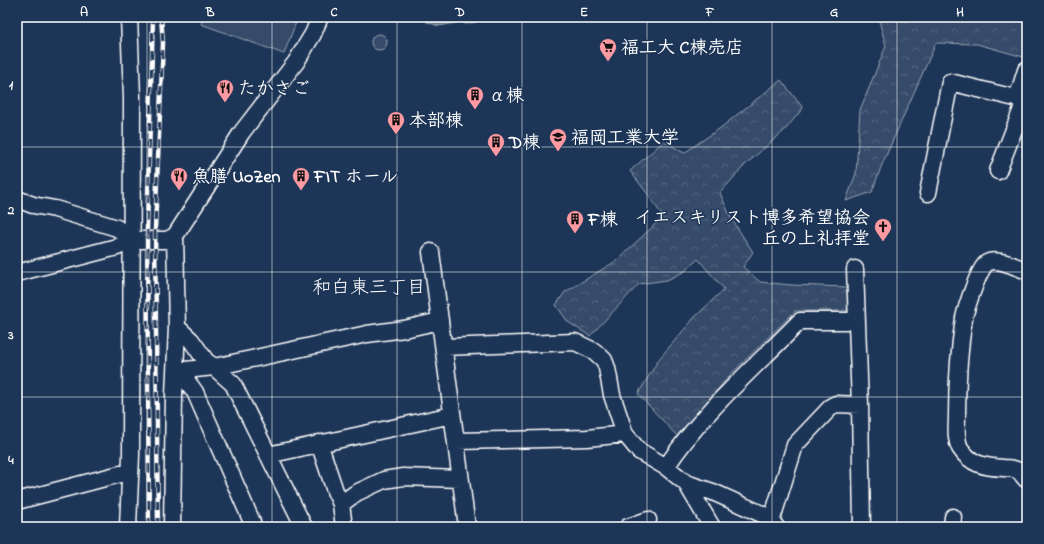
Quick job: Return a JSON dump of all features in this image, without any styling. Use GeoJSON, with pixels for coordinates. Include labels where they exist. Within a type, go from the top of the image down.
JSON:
{"type":"FeatureCollection","features":[{"type":"Feature","properties":{"kind":"street"},"geometry":{"type":"LineString","coordinates":[[128,527],[130,473],[132,97],[129,17]]}},
{"type":"Feature","properties":{"kind":"street"},"geometry":{"type":"LineString","coordinates":[[17,273],[117,247],[131,240],[168,240],[175,236],[242,132],[296,62],[313,34],[320,17]]}},
{"type":"Feature","properties":{"kind":"street"},"geometry":{"type":"LineString","coordinates":[[998,171],[1023,100],[1026,70]]}},
{"type":"Feature","properties":{"kind":"street"},"geometry":{"type":"LineString","coordinates":[[928,193],[950,82],[1023,100]]}},
{"type":"Feature","properties":{"kind":"street"},"geometry":{"type":"LineString","coordinates":[[17,199],[117,228],[131,240]]}},
{"type":"Feature","properties":{"kind":"street"},"geometry":{"type":"LineString","coordinates":[[172,527],[177,327],[175,236]]}},
{"type":"Feature","properties":{"kind":"street"},"geometry":{"type":"LineString","coordinates":[[431,252],[466,527]]}},
{"type":"Feature","properties":{"kind":"street"},"geometry":{"type":"LineString","coordinates":[[1027,271],[1012,265],[995,261],[983,265],[964,317],[957,385],[957,435],[959,446],[967,458],[978,464],[989,467],[1010,468],[1018,471],[1027,480]]}},
{"type":"Feature","properties":{"kind":"street"},"geometry":{"type":"LineString","coordinates":[[855,269],[860,405],[862,527]]}},
{"type":"Feature","properties":{"kind":"street"},"geometry":{"type":"LineString","coordinates":[[176,371],[214,367],[367,334],[404,329],[440,321]]}},
{"type":"Feature","properties":{"kind":"street"},"geometry":{"type":"LineString","coordinates":[[666,467],[676,452],[718,402],[800,321],[857,321]]}},
{"type":"Feature","properties":{"kind":"street"},"geometry":{"type":"LineString","coordinates":[[177,327],[191,340],[206,361],[233,384],[304,527]]}},
{"type":"Feature","properties":{"kind":"street"},"geometry":{"type":"LineString","coordinates":[[444,347],[575,342],[594,351],[604,360],[607,368],[612,395],[625,434],[639,451],[666,467],[686,483],[712,527]]}},
{"type":"Feature","properties":{"kind":"street"},"geometry":{"type":"LineString","coordinates":[[176,371],[187,381],[195,392],[252,522],[252,527]]}},
{"type":"Feature","properties":{"kind":"street"},"geometry":{"type":"LineString","coordinates":[[773,524],[795,445],[832,406],[836,404],[860,405]]}},
{"type":"Feature","properties":{"kind":"street"},"geometry":{"type":"LineString","coordinates":[[268,455],[452,415]]}},
{"type":"Feature","properties":{"kind":"street"},"geometry":{"type":"LineString","coordinates":[[456,441],[587,438],[625,434]]}},
{"type":"Feature","properties":{"kind":"street"},"geometry":{"type":"LineString","coordinates":[[319,443],[335,491],[341,504],[344,527]]}},
{"type":"Feature","properties":{"kind":"street"},"geometry":{"type":"LineString","coordinates":[[17,501],[120,474],[130,473]]}},
{"type":"Feature","properties":{"kind":"street"},"geometry":{"type":"LineString","coordinates":[[341,504],[356,493],[384,480],[403,477],[460,479]]}},
{"type":"Feature","properties":{"kind":"street"},"geometry":{"type":"LineString","coordinates":[[686,483],[714,492],[766,516],[773,524]]}},
{"type":"Feature","properties":{"kind":"street"},"geometry":{"type":"LineString","coordinates":[[628,527],[648,520]]}},
{"type":"Feature","properties":{"kind":"green space"},"geometry":{"type":"Polygon","coordinates":[[[204,17],[298,17],[284,54],[201,24],[204,17]]]}},
{"type":"Feature","properties":{"kind":"green space"},"geometry":{"type":"Polygon","coordinates":[[[878,17],[1027,17],[1027,58],[977,44],[936,43],[881,167],[872,192],[846,201],[856,173],[860,110],[886,46],[878,17]]]}},
{"type":"Feature","properties":{"kind":"green space"},"geometry":{"type":"Polygon","coordinates":[[[376,34],[382,34],[387,39],[385,48],[382,50],[376,50],[371,45],[371,39],[376,34]]]}},
{"type":"Feature","properties":{"kind":"green space"},"geometry":{"type":"Polygon","coordinates":[[[781,80],[803,108],[785,130],[745,165],[720,193],[731,218],[753,252],[743,267],[760,282],[847,287],[848,311],[795,311],[733,372],[677,436],[638,394],[659,359],[694,318],[724,289],[698,259],[685,271],[667,280],[639,284],[590,336],[568,322],[556,305],[565,292],[616,261],[663,217],[630,171],[664,141],[684,153],[719,129],[781,80]]]}},
{"type":"Feature","properties":{"kind":"water"},"geometry":{"type":"Polygon","coordinates":[[[419,17],[483,17],[476,22],[466,24],[461,22],[439,26],[427,22],[419,17]]]}},
{"type":"Feature","properties":{"kind":"railway"},"geometry":{"type":"LineString","coordinates":[[149,527],[147,229],[153,17]]}},
{"type":"Feature","properties":{"kind":"railway"},"geometry":{"type":"LineString","coordinates":[[158,527],[155,229],[163,43],[161,17]]}},
{"type":"Feature","properties":{"kind":"place","name":"福工大 C棟売店"},"geometry":{"type":"Point","coordinates":[608,62]}},
{"type":"Feature","properties":{"kind":"place","name":"たかさご"},"geometry":{"type":"Point","coordinates":[225,103]}},
{"type":"Feature","properties":{"kind":"place","name":"α棟"},"geometry":{"type":"Point","coordinates":[475,110]}},
{"type":"Feature","properties":{"kind":"place","name":"本部棟"},"geometry":{"type":"Point","coordinates":[396,135]}},
{"type":"Feature","properties":{"kind":"place","name":"福岡工業大学"},"geometry":{"type":"Point","coordinates":[558,152]}},
{"type":"Feature","properties":{"kind":"place","name":"D棟"},"geometry":{"type":"Point","coordinates":[496,157]}},
{"type":"Feature","properties":{"kind":"place","name":"魚膳 UoZen"},"geometry":{"type":"Point","coordinates":[179,191]}},
{"type":"Feature","properties":{"kind":"place","name":"FIT ホール"},"geometry":{"type":"Point","coordinates":[301,191]}},
{"type":"Feature","properties":{"kind":"place","name":"F棟"},"geometry":{"type":"Point","coordinates":[575,234]}},
{"type":"Feature","properties":{"kind":"place","name":"イエスキリスト博多希望協会 丘の上礼拝堂"},"geometry":{"type":"Point","coordinates":[883,242]}},
{"type":"Feature","properties":{"kind":"district","name":"和白東三丁目"},"geometry":{"type":"Point","coordinates":[369,286]}}]}
